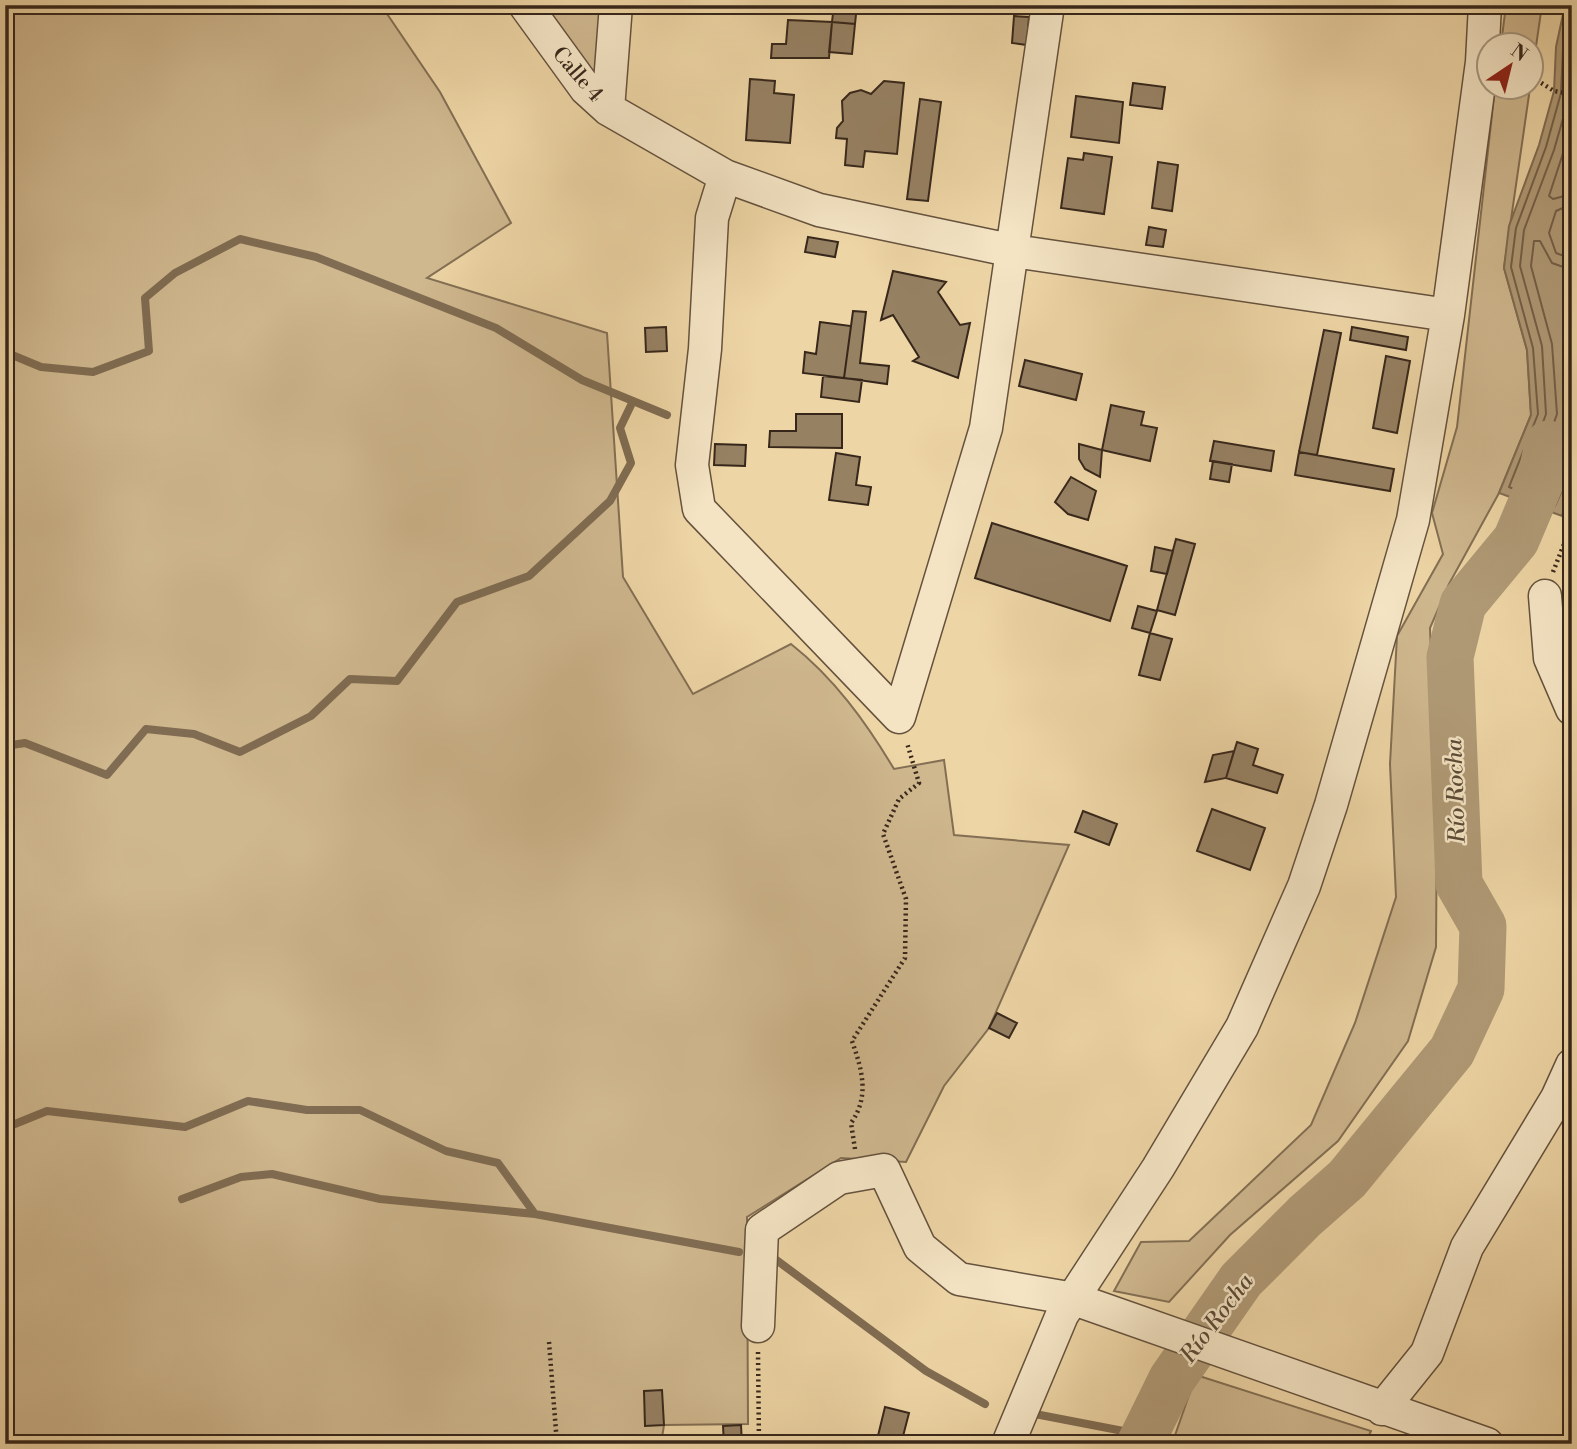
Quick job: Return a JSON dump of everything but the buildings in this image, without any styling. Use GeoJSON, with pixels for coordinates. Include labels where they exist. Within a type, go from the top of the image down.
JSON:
{"type":"FeatureCollection","features":[{"type":"Feature","properties":{"kind":"street","name":"Calle 4"},"geometry":{"type":"LineString","coordinates":[[524,5],[586,89],[608,109],[725,176],[818,210],[1014,251],[1447,316]]}},
{"type":"Feature","properties":{"kind":"street"},"geometry":{"type":"LineString","coordinates":[[608,109],[616,5]]}},
{"type":"Feature","properties":{"kind":"street"},"geometry":{"type":"LineString","coordinates":[[725,176],[712,218],[705,349],[692,465],[699,509],[899,717],[986,428],[1048,5]]}},
{"type":"Feature","properties":{"kind":"street"},"geometry":{"type":"LineString","coordinates":[[1008,1444],[1062,1315],[1158,1167],[1242,1027],[1304,886],[1331,805],[1413,520],[1447,316],[1482,62],[1485,5]]}},
{"type":"Feature","properties":{"kind":"street"},"geometry":{"type":"LineString","coordinates":[[1545,596],[1550,658],[1572,709]]}},
{"type":"Feature","properties":{"kind":"street"},"geometry":{"type":"LineString","coordinates":[[1382,1409],[1427,1353],[1468,1247],[1557,1098],[1572,1065]]}},
{"type":"Feature","properties":{"kind":"street"},"geometry":{"type":"LineString","coordinates":[[758,1326],[762,1230],[839,1178],[884,1170],[920,1247],[959,1279],[1074,1299],[1487,1444]]}},
{"type":"Feature","properties":{"kind":"path"},"geometry":{"type":"LineString","coordinates":[[1546,85],[1572,94]]}},
{"type":"Feature","properties":{"kind":"path"},"geometry":{"type":"LineString","coordinates":[[1545,596],[1572,524]]}},
{"type":"Feature","properties":{"kind":"path"},"geometry":{"type":"LineString","coordinates":[[858,1174],[851,1123],[862,1108],[862,1069],[852,1041],[905,958],[906,899],[883,835],[900,799],[919,783],[899,717]]}},
{"type":"Feature","properties":{"kind":"path"},"geometry":{"type":"LineString","coordinates":[[758,1326],[759,1444]]}},
{"type":"Feature","properties":{"kind":"path"},"geometry":{"type":"LineString","coordinates":[[549,1342],[557,1444]]}},
{"type":"Feature","properties":{"kind":"shaded area"},"geometry":{"type":"Polygon","coordinates":[[[5,5],[381,5],[440,92],[511,223],[427,278],[607,333],[623,577],[693,694],[791,644],[821,671],[848,702],[894,769],[944,760],[954,835],[1069,845],[989,1028],[944,1086],[906,1162],[841,1158],[747,1217],[748,1424],[664,1425],[661,1444],[5,1444],[5,5]]]}},
{"type":"Feature","properties":{"kind":"shaded area"},"geometry":{"type":"Polygon","coordinates":[[[540,5],[602,5],[597,77],[540,5]]]}},
{"type":"Feature","properties":{"kind":"shaded area"},"geometry":{"type":"Polygon","coordinates":[[[1506,5],[1542,5],[1538,32],[1503,32],[1506,5]]]}},
{"type":"Feature","properties":{"kind":"shaded area"},"geometry":{"type":"Polygon","coordinates":[[[1493,102],[1528,102],[1504,268],[1527,350],[1531,415],[1499,493],[1449,584],[1430,628],[1437,806],[1436,947],[1408,1041],[1338,1141],[1230,1235],[1169,1302],[1114,1291],[1141,1242],[1189,1241],[1311,1125],[1355,1023],[1396,897],[1390,764],[1397,636],[1443,554],[1432,513],[1457,427],[1493,102]]]}},
{"type":"Feature","properties":{"kind":"shaded area"},"geometry":{"type":"Polygon","coordinates":[[[1196,1375],[1371,1431],[1365,1444],[1172,1444],[1196,1375]]]}},
{"type":"Feature","properties":{"kind":"water"},"geometry":{"type":"Polygon","coordinates":[[[1565,5],[1572,5],[1572,209],[1565,233],[1572,252],[1572,481],[1562,516],[1499,493],[1531,415],[1527,350],[1504,268],[1509,226],[1539,145],[1554,91],[1556,47],[1565,5]]]}},
{"type":"Feature","properties":{"kind":"waterway"},"geometry":{"type":"LineString","coordinates":[[5,352],[41,367],[93,372],[149,351],[145,298],[175,273],[240,239],[316,257],[496,328],[582,380],[667,415]]}},
{"type":"Feature","properties":{"kind":"waterway"},"geometry":{"type":"LineString","coordinates":[[5,746],[25,743],[107,775],[146,729],[194,734],[240,752],[311,716],[350,679],[397,681],[457,602],[529,576],[610,501],[631,463],[620,428],[633,401]]}},
{"type":"Feature","properties":{"kind":"waterway","name":"Río Rocha"},"geometry":{"type":"LineString","coordinates":[[1140,1444],[1172,1379],[1241,1280],[1305,1216],[1347,1179],[1452,1051],[1481,989],[1483,926],[1459,884],[1450,657],[1463,604],[1516,540],[1540,483],[1548,444]]}},
{"type":"Feature","properties":{"kind":"waterway"},"geometry":{"type":"LineString","coordinates":[[5,1128],[47,1111],[185,1127],[248,1101],[307,1110],[360,1110],[446,1151],[498,1163],[535,1214],[739,1252]]}},
{"type":"Feature","properties":{"kind":"waterway"},"geometry":{"type":"LineString","coordinates":[[182,1199],[241,1177],[272,1174],[380,1199],[535,1214]]}},
{"type":"Feature","properties":{"kind":"waterway"},"geometry":{"type":"LineString","coordinates":[[775,1259],[926,1371],[985,1404]]}},
{"type":"Feature","properties":{"kind":"waterway"},"geometry":{"type":"LineString","coordinates":[[1035,1414],[1144,1435]]}}]}
